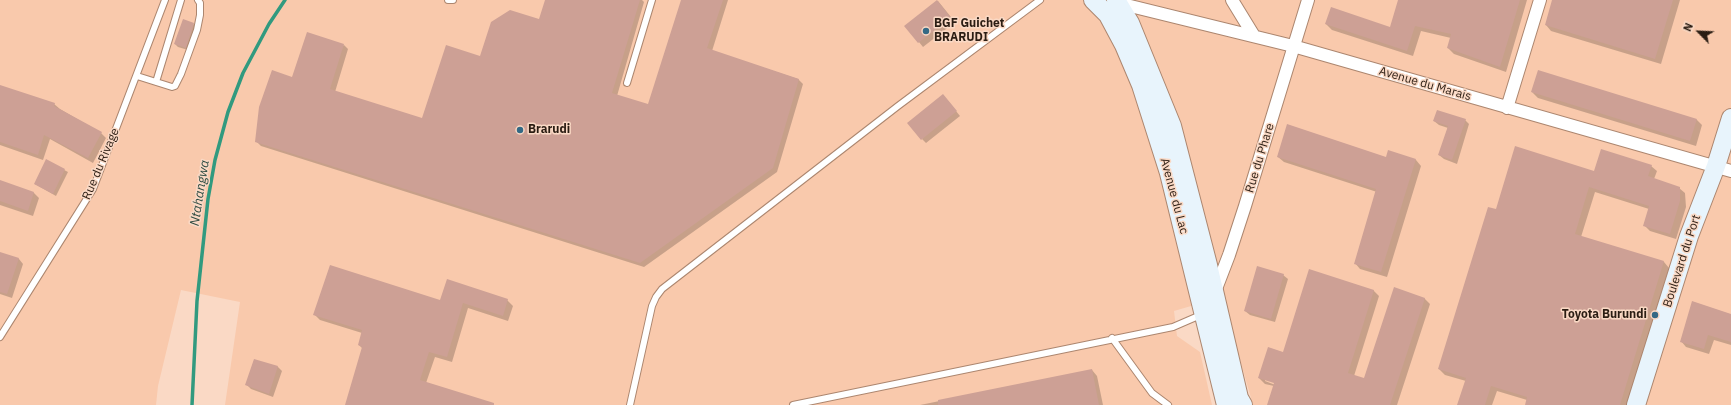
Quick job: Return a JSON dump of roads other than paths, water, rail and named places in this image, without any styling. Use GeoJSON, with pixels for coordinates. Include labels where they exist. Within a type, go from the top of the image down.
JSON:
{"type":"FeatureCollection","features":[{"type":"Feature","properties":{"kind":"main road","name":"Avenue du Lac"},"geometry":{"type":"LineString","coordinates":[[1093,0],[1108,15],[1124,45],[1141,85],[1169,173],[1205,313],[1226,405]]}},
{"type":"Feature","properties":{"kind":"main road","name":"Avenue du Lac"},"geometry":{"type":"LineString","coordinates":[[1117,2],[1133,29],[1172,126],[1239,398],[1243,405]]}},
{"type":"Feature","properties":{"kind":"main road","name":"Boulevard du Port"},"geometry":{"type":"LineString","coordinates":[[1636,405],[1689,236],[1724,169],[1731,118]]}},
{"type":"Feature","properties":{"kind":"street"},"geometry":{"type":"LineString","coordinates":[[1232,0],[1254,36]]}},
{"type":"Feature","properties":{"kind":"street","name":"Rue du Phare"},"geometry":{"type":"LineString","coordinates":[[1205,313],[1229,255],[1308,0]]}},
{"type":"Feature","properties":{"kind":"street"},"geometry":{"type":"LineString","coordinates":[[1507,108],[1540,0]]}},
{"type":"Feature","properties":{"kind":"street","name":"Avenue du Marais"},"geometry":{"type":"LineString","coordinates":[[1117,2],[1293,46],[1724,169]]}},
{"type":"Feature","properties":{"kind":"lane","name":"Rue du Rivage"},"geometry":{"type":"LineString","coordinates":[[0,337],[93,189],[165,0]]}},
{"type":"Feature","properties":{"kind":"lane"},"geometry":{"type":"LineString","coordinates":[[156,82],[181,0]]}},
{"type":"Feature","properties":{"kind":"lane"},"geometry":{"type":"LineString","coordinates":[[137,76],[172,87],[175,86],[197,30],[200,15],[200,3],[198,0]]}},
{"type":"Feature","properties":{"kind":"lane"},"geometry":{"type":"LineString","coordinates":[[448,0],[453,0]]}},
{"type":"Feature","properties":{"kind":"lane"},"geometry":{"type":"LineString","coordinates":[[627,83],[652,0]]}},
{"type":"Feature","properties":{"kind":"lane"},"geometry":{"type":"LineString","coordinates":[[630,405],[652,306],[662,289],[892,111],[1040,0]]}},
{"type":"Feature","properties":{"kind":"lane"},"geometry":{"type":"LineString","coordinates":[[793,405],[1112,338],[1173,327],[1205,313]]}},
{"type":"Feature","properties":{"kind":"lane"},"geometry":{"type":"LineString","coordinates":[[1112,338],[1152,393],[1168,405]]}},
{"type":"Feature","properties":{"kind":"waterway","name":"Ntahangwa"},"geometry":{"type":"LineString","coordinates":[[192,405],[197,301],[208,199],[215,160],[228,112],[243,73],[269,24],[285,0]]}},
{"type":"Feature","properties":{"kind":"place","name":"BGF Guichet BRARUDI"},"geometry":{"type":"Point","coordinates":[926,31]}},
{"type":"Feature","properties":{"kind":"place","name":"Brarudi"},"geometry":{"type":"Point","coordinates":[520,130]}},
{"type":"Feature","properties":{"kind":"place","name":"Toyota Burundi"},"geometry":{"type":"Point","coordinates":[1655,315]}}]}
